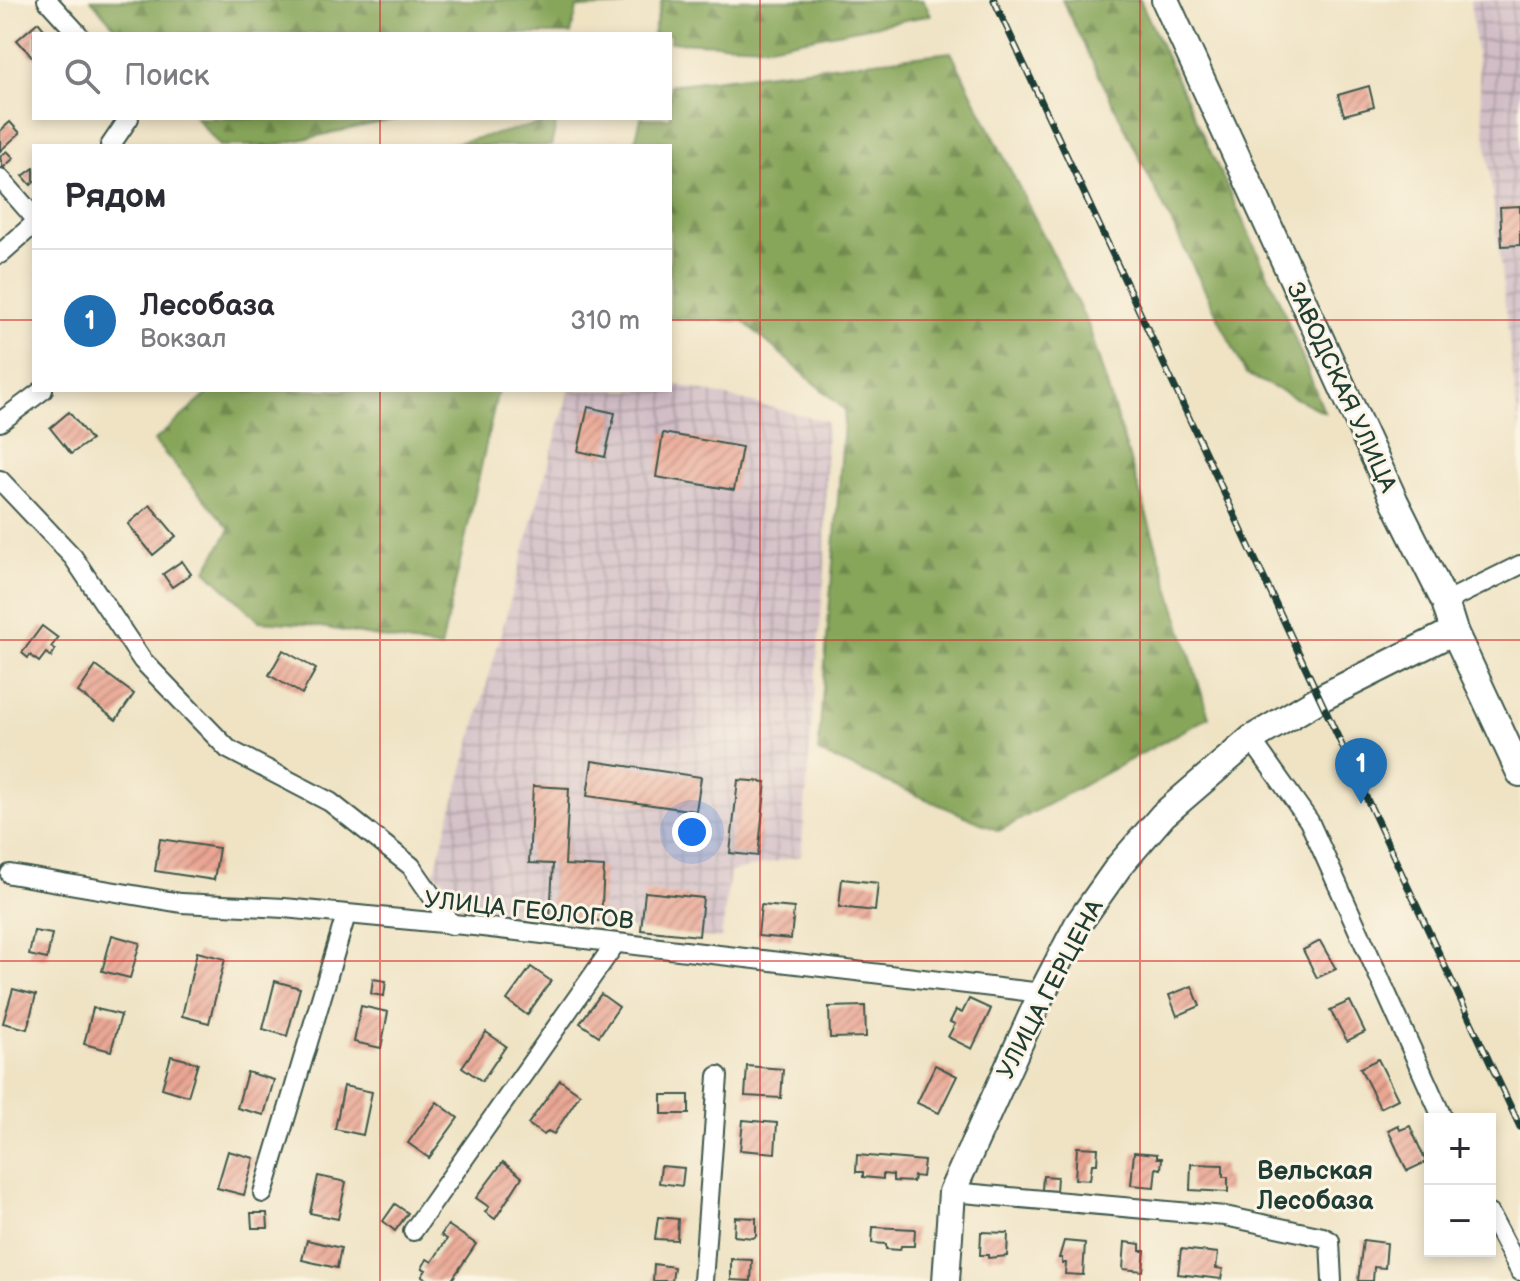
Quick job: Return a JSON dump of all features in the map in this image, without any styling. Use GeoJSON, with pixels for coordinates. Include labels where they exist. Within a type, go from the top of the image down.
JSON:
{"type":"FeatureCollection","features":[{"type":"Feature","properties":{"kind":"street"},"geometry":{"type":"LineString","coordinates":[[47,0],[76,32]]}},
{"type":"Feature","properties":{"kind":"street","name":"ЗАВОДСКАЯ УЛИЦА"},"geometry":{"type":"LineString","coordinates":[[1165,0],[1388,487],[1445,602],[1454,631],[1520,773]]}},
{"type":"Feature","properties":{"kind":"street"},"geometry":{"type":"LineString","coordinates":[[111,144],[128,120]]}},
{"type":"Feature","properties":{"kind":"street"},"geometry":{"type":"LineString","coordinates":[[0,178],[32,215]]}},
{"type":"Feature","properties":{"kind":"street"},"geometry":{"type":"LineString","coordinates":[[0,254],[32,226]]}},
{"type":"Feature","properties":{"kind":"street"},"geometry":{"type":"LineString","coordinates":[[0,422],[40,392]]}},
{"type":"Feature","properties":{"kind":"street"},"geometry":{"type":"LineString","coordinates":[[0,480],[73,557],[142,660],[228,749],[330,802],[411,866],[452,925]]}},
{"type":"Feature","properties":{"kind":"street"},"geometry":{"type":"LineString","coordinates":[[1445,602],[1520,565]]}},
{"type":"Feature","properties":{"kind":"street","name":"УЛИЦА ГЕРЦЕНА"},"geometry":{"type":"LineString","coordinates":[[946,1281],[952,1192],[1042,993],[1078,924],[1119,866],[1163,815],[1251,739],[1319,699],[1454,631]]}},
{"type":"Feature","properties":{"kind":"street"},"geometry":{"type":"LineString","coordinates":[[1251,739],[1309,821],[1440,1113]]}},
{"type":"Feature","properties":{"kind":"street","name":"УЛИЦА ГЕОЛОГОВ"},"geometry":{"type":"LineString","coordinates":[[10,874],[181,903],[284,908],[452,925],[1042,993]]}},
{"type":"Feature","properties":{"kind":"street"},"geometry":{"type":"LineString","coordinates":[[263,1193],[346,915]]}},
{"type":"Feature","properties":{"kind":"street"},"geometry":{"type":"LineString","coordinates":[[413,1231],[615,944]]}},
{"type":"Feature","properties":{"kind":"street"},"geometry":{"type":"LineString","coordinates":[[703,1281],[718,1076]]}},
{"type":"Feature","properties":{"kind":"street"},"geometry":{"type":"LineString","coordinates":[[952,1192],[1225,1216],[1323,1237],[1330,1241],[1332,1281]]}},
{"type":"Feature","properties":{"kind":"street"},"geometry":{"type":"LineString","coordinates":[[1496,1225],[1520,1271]]}},
{"type":"Feature","properties":{"kind":"shaded area"},"geometry":{"type":"Polygon","coordinates":[[[1470,0],[1520,0],[1520,437],[1470,0]]]}},
{"type":"Feature","properties":{"kind":"shaded area"},"geometry":{"type":"Polygon","coordinates":[[[672,383],[827,421],[825,565],[801,856],[730,872],[721,939],[490,911],[434,873],[568,392],[672,392],[672,383]]]}},
{"type":"Feature","properties":{"kind":"green space"},"geometry":{"type":"Polygon","coordinates":[[[91,0],[626,0],[624,6],[577,8],[571,32],[119,32],[91,0]]]}},
{"type":"Feature","properties":{"kind":"green space"},"geometry":{"type":"Polygon","coordinates":[[[662,0],[923,0],[931,15],[769,46],[672,42],[672,32],[654,32],[662,0]]]}},
{"type":"Feature","properties":{"kind":"green space"},"geometry":{"type":"Polygon","coordinates":[[[1062,0],[1140,0],[1275,290],[1324,412],[1246,374],[1062,0]]]}},
{"type":"Feature","properties":{"kind":"green space"},"geometry":{"type":"Polygon","coordinates":[[[951,52],[1088,324],[1209,717],[999,831],[818,752],[845,410],[743,321],[672,318],[672,144],[634,144],[640,120],[672,120],[672,85],[951,52]]]}},
{"type":"Feature","properties":{"kind":"green space"},"geometry":{"type":"Polygon","coordinates":[[[198,120],[391,120],[281,144],[218,144],[198,120]]]}},
{"type":"Feature","properties":{"kind":"green space"},"geometry":{"type":"Polygon","coordinates":[[[557,120],[551,144],[451,144],[557,120]]]}},
{"type":"Feature","properties":{"kind":"green space"},"geometry":{"type":"Polygon","coordinates":[[[210,392],[498,392],[441,648],[304,624],[259,621],[206,570],[230,529],[154,441],[210,392]]]}},
{"type":"Feature","properties":{"kind":"building"},"geometry":{"type":"Polygon","coordinates":[[[38,22],[46,32],[32,32],[32,57],[17,40],[38,22]]]}},
{"type":"Feature","properties":{"kind":"building"},"geometry":{"type":"Polygon","coordinates":[[[1369,86],[1374,107],[1344,115],[1338,95],[1369,86]]]}},
{"type":"Feature","properties":{"kind":"building"},"geometry":{"type":"Polygon","coordinates":[[[10,122],[20,133],[0,151],[0,131],[10,122]]]}},
{"type":"Feature","properties":{"kind":"building"},"geometry":{"type":"Polygon","coordinates":[[[7,151],[14,158],[3,168],[0,157],[7,151]]]}},
{"type":"Feature","properties":{"kind":"building"},"geometry":{"type":"Polygon","coordinates":[[[32,169],[31,185],[23,176],[32,169]]]}},
{"type":"Feature","properties":{"kind":"building"},"geometry":{"type":"Polygon","coordinates":[[[1520,206],[1520,245],[1502,246],[1500,207],[1520,206]]]}},
{"type":"Feature","properties":{"kind":"building"},"geometry":{"type":"Polygon","coordinates":[[[588,407],[615,413],[605,457],[578,451],[588,407]]]}},
{"type":"Feature","properties":{"kind":"building"},"geometry":{"type":"Polygon","coordinates":[[[69,412],[91,440],[71,454],[50,428],[69,412]]]}},
{"type":"Feature","properties":{"kind":"building"},"geometry":{"type":"Polygon","coordinates":[[[663,433],[742,447],[734,490],[656,477],[663,433]]]}},
{"type":"Feature","properties":{"kind":"building"},"geometry":{"type":"Polygon","coordinates":[[[150,505],[176,536],[153,555],[128,524],[150,505]]]}},
{"type":"Feature","properties":{"kind":"building"},"geometry":{"type":"Polygon","coordinates":[[[182,561],[191,574],[172,587],[163,574],[182,561]]]}},
{"type":"Feature","properties":{"kind":"building"},"geometry":{"type":"Polygon","coordinates":[[[42,626],[58,638],[51,647],[55,650],[51,657],[46,653],[39,662],[22,653],[42,626]]]}},
{"type":"Feature","properties":{"kind":"building"},"geometry":{"type":"Polygon","coordinates":[[[283,650],[316,669],[302,694],[269,675],[283,650]]]}},
{"type":"Feature","properties":{"kind":"building"},"geometry":{"type":"Polygon","coordinates":[[[96,666],[134,694],[116,720],[78,692],[96,666]]]}},
{"type":"Feature","properties":{"kind":"building"},"geometry":{"type":"Polygon","coordinates":[[[592,761],[701,777],[696,811],[587,796],[592,761]]]}},
{"type":"Feature","properties":{"kind":"building"},"geometry":{"type":"Polygon","coordinates":[[[738,780],[766,782],[758,856],[730,853],[738,780]]]}},
{"type":"Feature","properties":{"kind":"building"},"geometry":{"type":"Polygon","coordinates":[[[533,786],[569,788],[565,865],[604,867],[601,921],[550,918],[553,864],[529,863],[533,786]]]}},
{"type":"Feature","properties":{"kind":"building"},"geometry":{"type":"Polygon","coordinates":[[[160,839],[219,848],[214,880],[155,871],[160,839]]]}},
{"type":"Feature","properties":{"kind":"building"},"geometry":{"type":"Polygon","coordinates":[[[842,879],[878,883],[875,911],[839,907],[842,879]]]}},
{"type":"Feature","properties":{"kind":"building"},"geometry":{"type":"Polygon","coordinates":[[[645,892],[703,898],[699,936],[641,930],[645,892]]]}},
{"type":"Feature","properties":{"kind":"building"},"geometry":{"type":"Polygon","coordinates":[[[761,905],[794,908],[791,939],[758,936],[761,905]]]}},
{"type":"Feature","properties":{"kind":"building"},"geometry":{"type":"Polygon","coordinates":[[[34,931],[52,934],[47,959],[29,955],[34,931]]]}},
{"type":"Feature","properties":{"kind":"building"},"geometry":{"type":"Polygon","coordinates":[[[112,935],[140,943],[130,978],[102,971],[112,935]]]}},
{"type":"Feature","properties":{"kind":"building"},"geometry":{"type":"Polygon","coordinates":[[[1320,941],[1336,969],[1317,978],[1303,950],[1320,941]]]}},
{"type":"Feature","properties":{"kind":"building"},"geometry":{"type":"Polygon","coordinates":[[[197,952],[225,959],[209,1023],[182,1016],[197,952]]]}},
{"type":"Feature","properties":{"kind":"building"},"geometry":{"type":"Polygon","coordinates":[[[531,967],[551,981],[527,1015],[507,1000],[531,967]]]}},
{"type":"Feature","properties":{"kind":"building"},"geometry":{"type":"Polygon","coordinates":[[[373,979],[386,981],[384,996],[371,994],[373,979]]]}},
{"type":"Feature","properties":{"kind":"building"},"geometry":{"type":"Polygon","coordinates":[[[275,981],[300,988],[287,1036],[263,1029],[275,981]]]}},
{"type":"Feature","properties":{"kind":"building"},"geometry":{"type":"Polygon","coordinates":[[[1192,986],[1200,1006],[1177,1016],[1169,995],[1192,986]]]}},
{"type":"Feature","properties":{"kind":"building"},"geometry":{"type":"Polygon","coordinates":[[[13,989],[36,995],[27,1029],[3,1023],[13,989]]]}},
{"type":"Feature","properties":{"kind":"building"},"geometry":{"type":"Polygon","coordinates":[[[601,994],[619,1007],[599,1036],[580,1023],[601,994]]]}},
{"type":"Feature","properties":{"kind":"building"},"geometry":{"type":"Polygon","coordinates":[[[969,999],[991,1009],[972,1049],[948,1037],[955,1024],[950,1022],[956,1010],[962,1013],[969,999]]]}},
{"type":"Feature","properties":{"kind":"building"},"geometry":{"type":"Polygon","coordinates":[[[1350,1001],[1365,1032],[1347,1041],[1330,1010],[1350,1001]]]}},
{"type":"Feature","properties":{"kind":"building"},"geometry":{"type":"Polygon","coordinates":[[[361,1006],[388,1012],[381,1048],[354,1042],[361,1006]]]}},
{"type":"Feature","properties":{"kind":"building"},"geometry":{"type":"Polygon","coordinates":[[[865,1006],[866,1037],[830,1038],[829,1007],[865,1006]]]}},
{"type":"Feature","properties":{"kind":"building"},"geometry":{"type":"Polygon","coordinates":[[[93,1008],[121,1015],[111,1051],[84,1044],[93,1008]]]}},
{"type":"Feature","properties":{"kind":"building"},"geometry":{"type":"Polygon","coordinates":[[[486,1032],[506,1046],[482,1081],[462,1067],[486,1032]]]}},
{"type":"Feature","properties":{"kind":"building"},"geometry":{"type":"Polygon","coordinates":[[[171,1056],[198,1063],[188,1096],[162,1088],[171,1056]]]}},
{"type":"Feature","properties":{"kind":"building"},"geometry":{"type":"Polygon","coordinates":[[[1378,1059],[1398,1099],[1380,1108],[1360,1068],[1378,1059]]]}},
{"type":"Feature","properties":{"kind":"building"},"geometry":{"type":"Polygon","coordinates":[[[935,1065],[957,1076],[939,1113],[917,1103],[935,1065]]]}},
{"type":"Feature","properties":{"kind":"building"},"geometry":{"type":"Polygon","coordinates":[[[747,1066],[783,1069],[781,1098],[745,1096],[747,1066]]]}},
{"type":"Feature","properties":{"kind":"building"},"geometry":{"type":"Polygon","coordinates":[[[247,1072],[274,1080],[264,1115],[237,1108],[247,1072]]]}},
{"type":"Feature","properties":{"kind":"building"},"geometry":{"type":"Polygon","coordinates":[[[560,1080],[580,1094],[554,1134],[548,1131],[544,1135],[528,1124],[560,1080]]]}},
{"type":"Feature","properties":{"kind":"building"},"geometry":{"type":"Polygon","coordinates":[[[344,1086],[372,1092],[363,1135],[335,1129],[344,1086]]]}},
{"type":"Feature","properties":{"kind":"building"},"geometry":{"type":"Polygon","coordinates":[[[662,1095],[689,1095],[689,1114],[662,1114],[662,1095]]]}},
{"type":"Feature","properties":{"kind":"building"},"geometry":{"type":"Polygon","coordinates":[[[437,1102],[458,1118],[429,1158],[408,1143],[437,1102]]]}},
{"type":"Feature","properties":{"kind":"building"},"geometry":{"type":"Polygon","coordinates":[[[743,1120],[777,1123],[775,1153],[740,1150],[743,1120]]]}},
{"type":"Feature","properties":{"kind":"building"},"geometry":{"type":"Polygon","coordinates":[[[1398,1125],[1400,1130],[1410,1126],[1424,1163],[1407,1171],[1388,1130],[1398,1125]]]}},
{"type":"Feature","properties":{"kind":"building"},"geometry":{"type":"Polygon","coordinates":[[[1077,1147],[1098,1148],[1097,1164],[1092,1164],[1090,1180],[1075,1179],[1077,1147]]]}},
{"type":"Feature","properties":{"kind":"building"},"geometry":{"type":"Polygon","coordinates":[[[228,1151],[254,1158],[244,1195],[217,1188],[228,1151]]]}},
{"type":"Feature","properties":{"kind":"building"},"geometry":{"type":"Polygon","coordinates":[[[1134,1152],[1157,1154],[1157,1158],[1162,1158],[1161,1169],[1156,1168],[1154,1187],[1131,1185],[1134,1152]]]}},
{"type":"Feature","properties":{"kind":"building"},"geometry":{"type":"Polygon","coordinates":[[[857,1155],[924,1161],[922,1177],[914,1176],[913,1182],[893,1181],[893,1175],[883,1174],[883,1179],[863,1177],[863,1172],[856,1172],[857,1155]]]}},
{"type":"Feature","properties":{"kind":"building"},"geometry":{"type":"Polygon","coordinates":[[[503,1162],[522,1177],[495,1219],[485,1212],[489,1207],[476,1198],[503,1162]]]}},
{"type":"Feature","properties":{"kind":"building"},"geometry":{"type":"Polygon","coordinates":[[[1191,1164],[1223,1165],[1223,1177],[1228,1177],[1228,1192],[1190,1190],[1191,1164]]]}},
{"type":"Feature","properties":{"kind":"building"},"geometry":{"type":"Polygon","coordinates":[[[661,1166],[684,1168],[682,1186],[659,1183],[661,1166]]]}},
{"type":"Feature","properties":{"kind":"building"},"geometry":{"type":"Polygon","coordinates":[[[318,1176],[346,1182],[338,1219],[310,1213],[318,1176]]]}},
{"type":"Feature","properties":{"kind":"building"},"geometry":{"type":"Polygon","coordinates":[[[1043,1176],[1057,1177],[1056,1191],[1042,1190],[1043,1176]]]}},
{"type":"Feature","properties":{"kind":"building"},"geometry":{"type":"Polygon","coordinates":[[[395,1204],[408,1213],[395,1231],[383,1221],[395,1204]]]}},
{"type":"Feature","properties":{"kind":"building"},"geometry":{"type":"Polygon","coordinates":[[[251,1213],[267,1213],[268,1228],[252,1228],[251,1213]]]}},
{"type":"Feature","properties":{"kind":"building"},"geometry":{"type":"Polygon","coordinates":[[[658,1217],[678,1219],[677,1240],[655,1239],[658,1217]]]}},
{"type":"Feature","properties":{"kind":"building"},"geometry":{"type":"Polygon","coordinates":[[[735,1217],[756,1218],[756,1236],[734,1236],[735,1217]]]}},
{"type":"Feature","properties":{"kind":"building"},"geometry":{"type":"Polygon","coordinates":[[[448,1225],[476,1244],[451,1281],[430,1281],[422,1276],[426,1270],[422,1268],[427,1259],[432,1262],[447,1239],[441,1235],[448,1225]]]}},
{"type":"Feature","properties":{"kind":"building"},"geometry":{"type":"Polygon","coordinates":[[[873,1227],[915,1229],[914,1246],[901,1246],[900,1250],[886,1249],[886,1244],[872,1243],[873,1227]]]}},
{"type":"Feature","properties":{"kind":"building"},"geometry":{"type":"Polygon","coordinates":[[[981,1232],[1008,1233],[1007,1256],[988,1258],[988,1255],[980,1255],[981,1232]]]}},
{"type":"Feature","properties":{"kind":"building"},"geometry":{"type":"Polygon","coordinates":[[[307,1240],[341,1248],[337,1268],[302,1260],[307,1240]]]}},
{"type":"Feature","properties":{"kind":"building"},"geometry":{"type":"Polygon","coordinates":[[[1363,1240],[1387,1243],[1385,1268],[1374,1267],[1373,1281],[1358,1281],[1363,1240]]]}},
{"type":"Feature","properties":{"kind":"building"},"geometry":{"type":"Polygon","coordinates":[[[1064,1241],[1085,1243],[1083,1275],[1065,1274],[1066,1263],[1059,1258],[1064,1241]]]}},
{"type":"Feature","properties":{"kind":"building"},"geometry":{"type":"Polygon","coordinates":[[[1125,1242],[1140,1244],[1140,1251],[1145,1251],[1143,1271],[1123,1269],[1125,1242]]]}},
{"type":"Feature","properties":{"kind":"building"},"geometry":{"type":"Polygon","coordinates":[[[1181,1249],[1218,1253],[1216,1268],[1223,1269],[1221,1279],[1178,1274],[1181,1249]]]}},
{"type":"Feature","properties":{"kind":"building"},"geometry":{"type":"Polygon","coordinates":[[[731,1259],[752,1260],[751,1281],[731,1280],[731,1259]]]}},
{"type":"Feature","properties":{"kind":"building"},"geometry":{"type":"Polygon","coordinates":[[[654,1264],[674,1267],[672,1281],[653,1281],[654,1264]]]}},
{"type":"Feature","properties":{"kind":"railway"},"geometry":{"type":"LineString","coordinates":[[994,0],[1520,1127]]}},
{"type":"Feature","properties":{"kind":"place","name":"Лесобаза"},"geometry":{"type":"Point","coordinates":[1361,804]}},
{"type":"Feature","properties":{"kind":"district","name":"Вельская Лесобаза"},"geometry":{"type":"Point","coordinates":[1315,1185]}}]}
